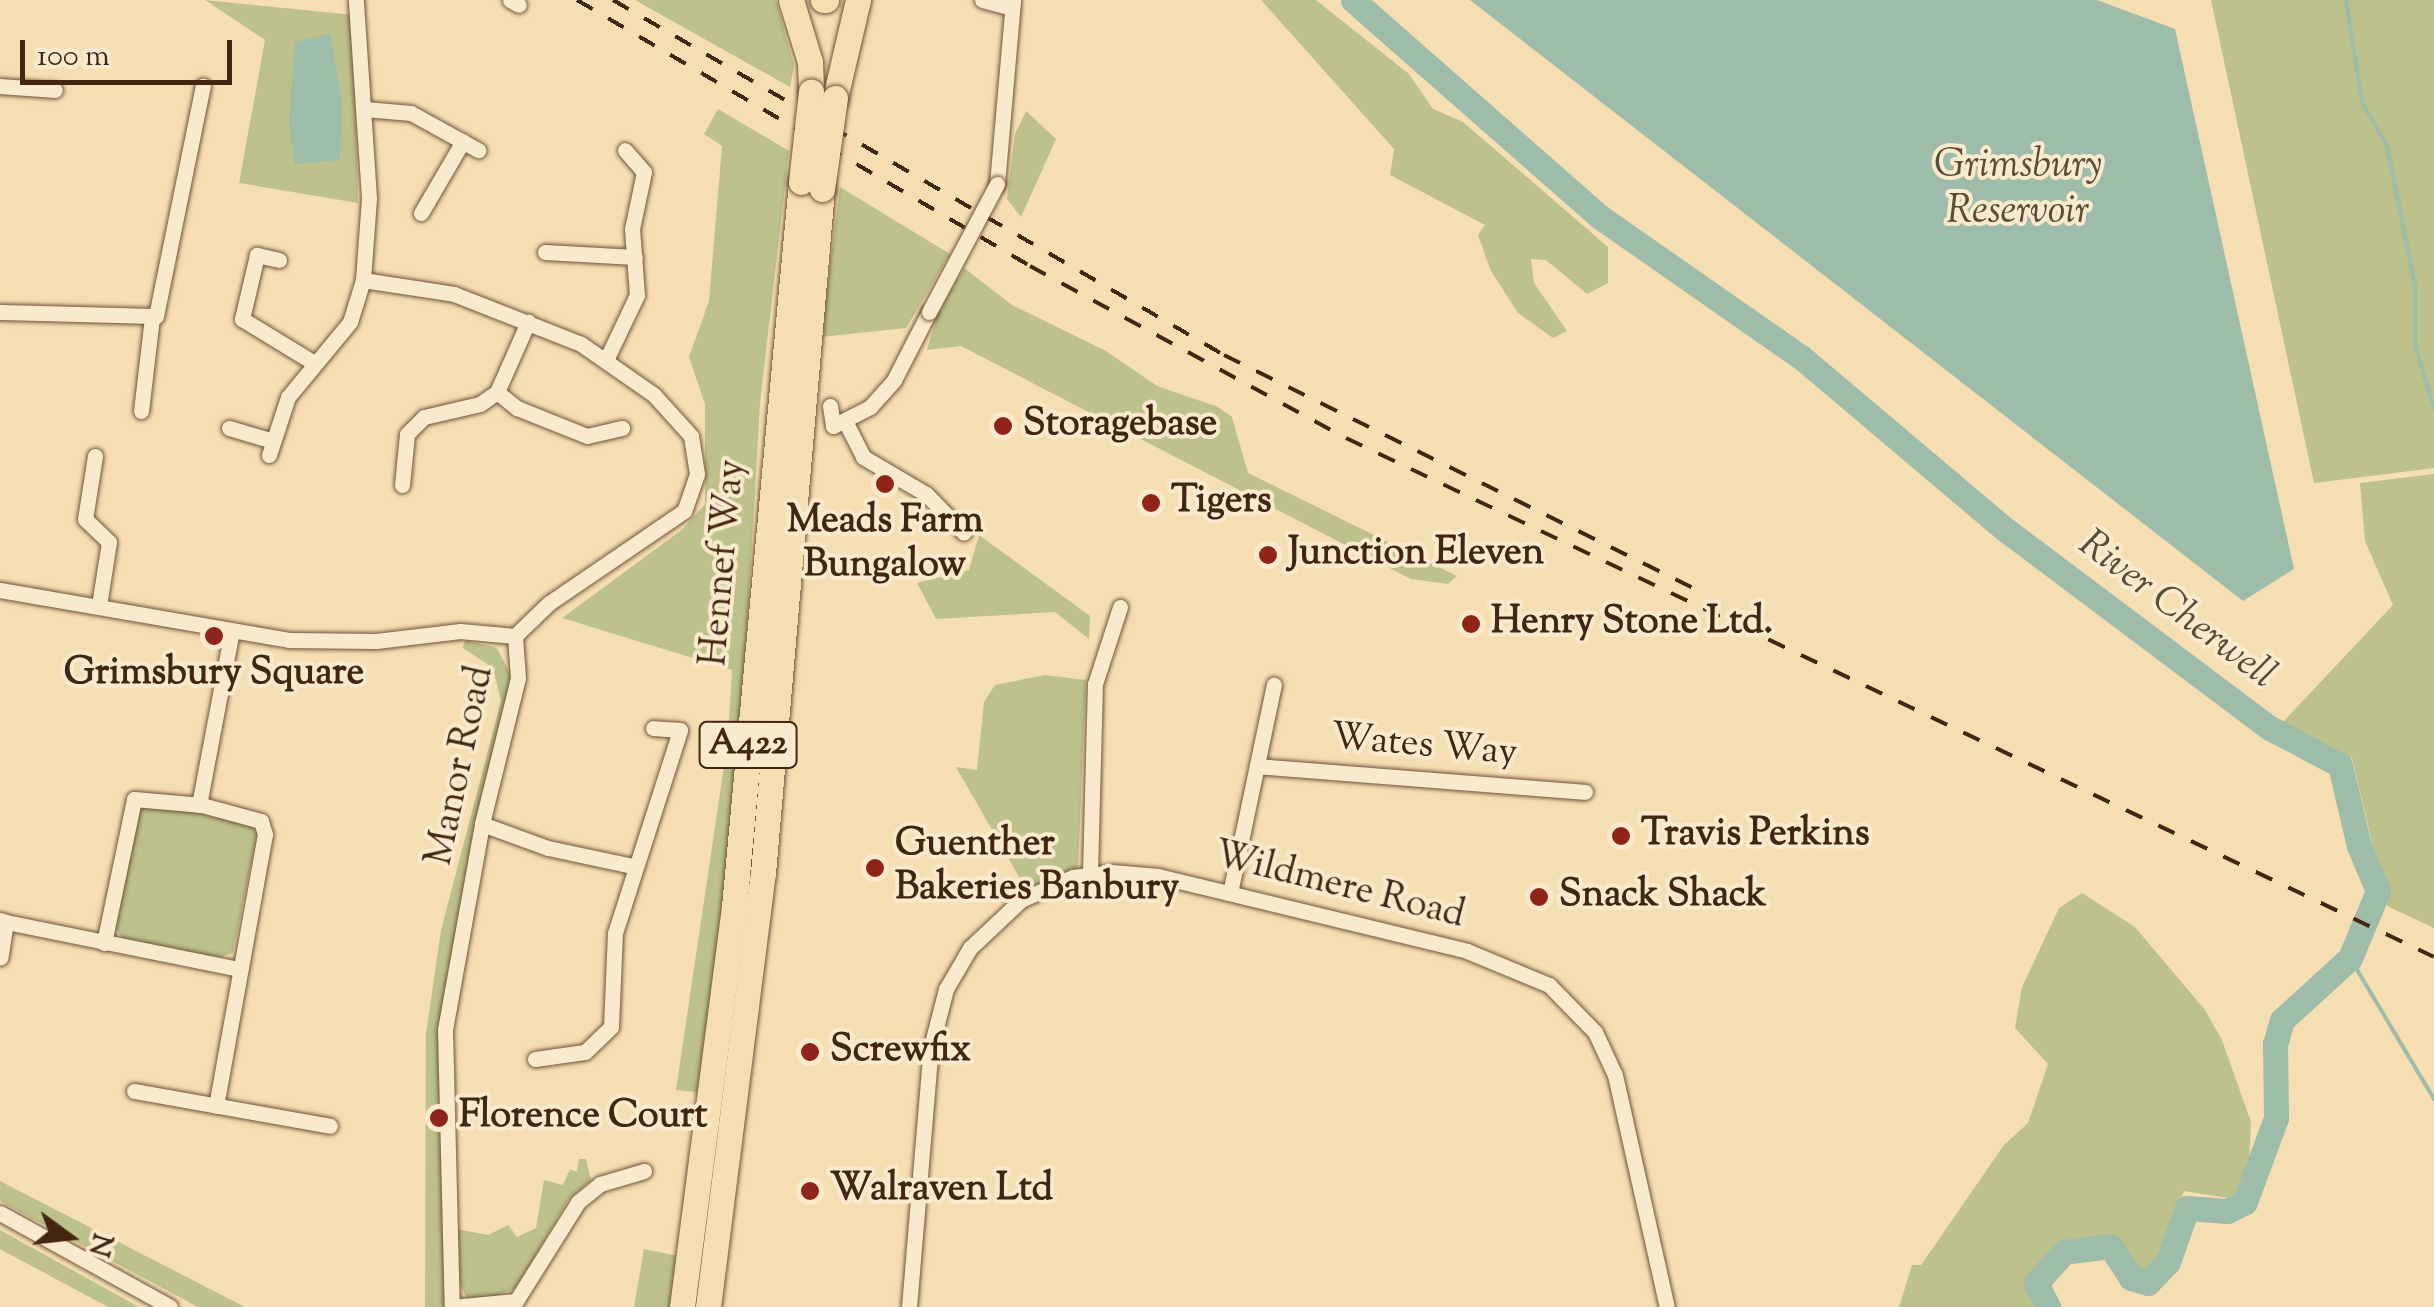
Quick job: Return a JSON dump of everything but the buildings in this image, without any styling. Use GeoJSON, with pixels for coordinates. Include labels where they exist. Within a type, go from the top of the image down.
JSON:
{"type":"FeatureCollection","features":[{"type":"Feature","properties":{"kind":"highway","name":"A422"},"geometry":{"type":"LineString","coordinates":[[790,0],[823,95]]}},
{"type":"Feature","properties":{"kind":"highway","name":"A422"},"geometry":{"type":"LineString","coordinates":[[811,186],[823,95],[858,0]]}},
{"type":"Feature","properties":{"kind":"highway","name":"Hennef Way"},"geometry":{"type":"LineString","coordinates":[[682,1307],[732,926],[811,186]]}},
{"type":"Feature","properties":{"kind":"highway","name":"Hennef Way"},"geometry":{"type":"LineString","coordinates":[[708,1307],[763,872],[811,186]]}},
{"type":"Feature","properties":{"kind":"street"},"geometry":{"type":"LineString","coordinates":[[229,428],[271,448],[288,397],[350,322],[363,280],[365,109],[356,0]]}},
{"type":"Feature","properties":{"kind":"street"},"geometry":{"type":"LineString","coordinates":[[830,406],[830,425],[846,424],[894,380],[997,184],[1013,4],[982,0]]}},
{"type":"Feature","properties":{"kind":"street"},"geometry":{"type":"LineString","coordinates":[[0,86],[55,90]]}},
{"type":"Feature","properties":{"kind":"street"},"geometry":{"type":"LineString","coordinates":[[0,312],[152,318],[158,313],[164,254],[203,86]]}},
{"type":"Feature","properties":{"kind":"street"},"geometry":{"type":"LineString","coordinates":[[365,109],[402,110],[478,150]]}},
{"type":"Feature","properties":{"kind":"street"},"geometry":{"type":"LineString","coordinates":[[422,213],[462,142]]}},
{"type":"Feature","properties":{"kind":"street"},"geometry":{"type":"LineString","coordinates":[[608,358],[635,310],[633,221],[644,172],[625,150]]}},
{"type":"Feature","properties":{"kind":"street"},"geometry":{"type":"LineString","coordinates":[[545,252],[635,257]]}},
{"type":"Feature","properties":{"kind":"street"},"geometry":{"type":"LineString","coordinates":[[242,320],[257,255],[279,260]]}},
{"type":"Feature","properties":{"kind":"street"},"geometry":{"type":"LineString","coordinates":[[363,280],[454,294],[608,358],[691,436],[697,464],[692,496],[671,523],[549,603],[515,636]]}},
{"type":"Feature","properties":{"kind":"street"},"geometry":{"type":"LineString","coordinates":[[141,411],[152,318]]}},
{"type":"Feature","properties":{"kind":"street"},"geometry":{"type":"LineString","coordinates":[[223,321],[242,320],[314,363]]}},
{"type":"Feature","properties":{"kind":"street"},"geometry":{"type":"LineString","coordinates":[[402,484],[403,445],[414,424],[497,392],[528,322]]}},
{"type":"Feature","properties":{"kind":"street"},"geometry":{"type":"LineString","coordinates":[[497,392],[517,408],[587,436],[622,428]]}},
{"type":"Feature","properties":{"kind":"street"},"geometry":{"type":"LineString","coordinates":[[846,424],[862,457],[926,494],[964,533]]}},
{"type":"Feature","properties":{"kind":"street"},"geometry":{"type":"LineString","coordinates":[[95,456],[85,519],[109,542],[99,605]]}},
{"type":"Feature","properties":{"kind":"street","name":"Manor Road"},"geometry":{"type":"LineString","coordinates":[[0,590],[232,631],[333,642],[460,631],[515,636],[518,678],[482,824],[445,1030],[452,1307]]}},
{"type":"Feature","properties":{"kind":"street"},"geometry":{"type":"LineString","coordinates":[[1090,873],[1096,684],[1120,607]]}},
{"type":"Feature","properties":{"kind":"street"},"geometry":{"type":"LineString","coordinates":[[199,805],[232,631]]}},
{"type":"Feature","properties":{"kind":"street"},"geometry":{"type":"LineString","coordinates":[[1230,893],[1274,685]]}},
{"type":"Feature","properties":{"kind":"street"},"geometry":{"type":"LineString","coordinates":[[535,1059],[585,1052],[611,1027],[615,933],[633,866],[671,773],[683,712]]}},
{"type":"Feature","properties":{"kind":"street"},"geometry":{"type":"LineString","coordinates":[[653,728],[680,730]]}},
{"type":"Feature","properties":{"kind":"street","name":"Wates Way"},"geometry":{"type":"LineString","coordinates":[[1257,766],[1585,792]]}},
{"type":"Feature","properties":{"kind":"street"},"geometry":{"type":"LineString","coordinates":[[104,943],[134,799],[250,814],[265,827],[216,1106]]}},
{"type":"Feature","properties":{"kind":"street"},"geometry":{"type":"LineString","coordinates":[[482,824],[548,848],[633,866]]}},
{"type":"Feature","properties":{"kind":"street","name":"Wildmere Road"},"geometry":{"type":"LineString","coordinates":[[909,1307],[934,1029],[946,988],[970,948],[1003,914],[1040,890],[1090,873],[1158,876],[1492,958],[1532,974],[1566,1000],[1595,1032],[1615,1075],[1667,1307]]}},
{"type":"Feature","properties":{"kind":"street"},"geometry":{"type":"LineString","coordinates":[[0,958],[3,921],[240,969]]}},
{"type":"Feature","properties":{"kind":"street"},"geometry":{"type":"LineString","coordinates":[[134,1092],[330,1126]]}},
{"type":"Feature","properties":{"kind":"street"},"geometry":{"type":"LineString","coordinates":[[452,1307],[518,1304],[578,1202],[600,1184],[644,1170]]}},
{"type":"Feature","properties":{"kind":"street"},"geometry":{"type":"LineString","coordinates":[[0,1213],[170,1307]]}},
{"type":"Feature","properties":{"kind":"green space"},"geometry":{"type":"Polygon","coordinates":[[[205,0],[353,15],[358,203],[239,183],[265,40],[205,0]]]}},
{"type":"Feature","properties":{"kind":"green space"},"geometry":{"type":"Polygon","coordinates":[[[635,0],[776,0],[794,66],[790,87],[635,0]]]}},
{"type":"Feature","properties":{"kind":"green space"},"geometry":{"type":"Polygon","coordinates":[[[1261,0],[1316,0],[1409,74],[1433,109],[1463,122],[1608,247],[1608,283],[1587,294],[1546,260],[1531,259],[1534,283],[1567,331],[1553,338],[1518,313],[1491,271],[1478,235],[1485,225],[1390,175],[1394,149],[1261,0]]]}},
{"type":"Feature","properties":{"kind":"green space"},"geometry":{"type":"Polygon","coordinates":[[[2211,0],[2434,0],[2434,468],[2314,483],[2211,0]]]}},
{"type":"Feature","properties":{"kind":"green space"},"geometry":{"type":"Polygon","coordinates":[[[718,109],[789,151],[760,404],[740,748],[705,1093],[676,1090],[728,739],[732,670],[562,618],[683,529],[705,504],[705,404],[689,357],[709,301],[722,146],[704,134],[718,109]]]}},
{"type":"Feature","properties":{"kind":"green space"},"geometry":{"type":"Polygon","coordinates":[[[1026,111],[1056,139],[1021,217],[1007,199],[1015,134],[1026,111]]]}},
{"type":"Feature","properties":{"kind":"green space"},"geometry":{"type":"Polygon","coordinates":[[[840,187],[950,254],[906,328],[821,337],[840,187]]]}},
{"type":"Feature","properties":{"kind":"green space"},"geometry":{"type":"Polygon","coordinates":[[[964,268],[1012,305],[1106,351],[1157,386],[1218,407],[1232,417],[1248,473],[1457,576],[1448,584],[1411,579],[961,346],[927,350],[938,313],[964,268]]]}},
{"type":"Feature","properties":{"kind":"green space"},"geometry":{"type":"Polygon","coordinates":[[[2434,474],[2434,928],[2387,906],[2352,758],[2283,722],[2393,605],[2365,541],[2360,483],[2434,474]]]}},
{"type":"Feature","properties":{"kind":"green space"},"geometry":{"type":"Polygon","coordinates":[[[979,535],[1090,616],[1089,639],[1055,612],[936,619],[917,583],[969,570],[979,535]]]}},
{"type":"Feature","properties":{"kind":"green space"},"geometry":{"type":"Polygon","coordinates":[[[465,640],[497,648],[513,679],[441,1035],[447,1307],[425,1307],[426,1034],[441,930],[501,701],[493,668],[463,648],[465,640]]]}},
{"type":"Feature","properties":{"kind":"green space"},"geometry":{"type":"Polygon","coordinates":[[[1045,675],[1086,680],[1078,868],[1026,889],[956,767],[977,770],[984,702],[995,685],[1045,675]]]}},
{"type":"Feature","properties":{"kind":"green space"},"geometry":{"type":"Polygon","coordinates":[[[157,805],[243,819],[257,833],[233,953],[217,958],[124,940],[115,928],[139,809],[157,805]]]}},
{"type":"Feature","properties":{"kind":"green space"},"geometry":{"type":"Polygon","coordinates":[[[2082,893],[2135,927],[2205,1010],[2222,1040],[2251,1122],[2249,1161],[2234,1199],[2184,1191],[2154,1268],[2134,1273],[2121,1240],[2072,1245],[2035,1274],[2043,1307],[1899,1307],[1912,1265],[1921,1265],[2004,1145],[2028,1123],[2048,1064],[2015,1028],[2022,987],[2059,908],[2082,893]]]}},
{"type":"Feature","properties":{"kind":"green space"},"geometry":{"type":"Polygon","coordinates":[[[579,1159],[586,1159],[591,1180],[569,1199],[515,1289],[470,1304],[460,1285],[457,1229],[488,1235],[508,1225],[517,1237],[536,1228],[544,1180],[563,1185],[570,1169],[577,1172],[579,1159]]]}},
{"type":"Feature","properties":{"kind":"green space"},"geometry":{"type":"Polygon","coordinates":[[[0,1181],[245,1307],[198,1307],[0,1201],[0,1181]]]}},
{"type":"Feature","properties":{"kind":"green space"},"geometry":{"type":"Polygon","coordinates":[[[0,1230],[139,1307],[108,1307],[0,1249],[0,1230]]]}},
{"type":"Feature","properties":{"kind":"green space"},"geometry":{"type":"Polygon","coordinates":[[[644,1249],[684,1257],[674,1307],[634,1307],[644,1249]]]}},
{"type":"Feature","properties":{"kind":"water","name":"Grimsbury Reservoir"},"geometry":{"type":"Polygon","coordinates":[[[1470,0],[2097,0],[2175,29],[2294,569],[2243,601],[1470,0]]]}},
{"type":"Feature","properties":{"kind":"water"},"geometry":{"type":"Polygon","coordinates":[[[330,33],[341,98],[340,160],[295,164],[289,123],[295,42],[330,33]]]}},
{"type":"Feature","properties":{"kind":"waterway","name":"River Cherwell"},"geometry":{"type":"LineString","coordinates":[[1353,0],[1600,217],[1801,357],[2006,530],[2270,728],[2340,765],[2359,846],[2378,891],[2350,958],[2282,1020],[2275,1044],[2276,1118],[2245,1202],[2227,1211],[2187,1208],[2168,1262],[2148,1283],[2131,1278],[2110,1246],[2064,1252],[2036,1283],[2048,1307]]}},
{"type":"Feature","properties":{"kind":"waterway"},"geometry":{"type":"LineString","coordinates":[[2346,0],[2362,102],[2387,146],[2415,286],[2415,345],[2434,408]]}},
{"type":"Feature","properties":{"kind":"waterway"},"geometry":{"type":"LineString","coordinates":[[2350,958],[2434,1099]]}},
{"type":"Feature","properties":{"kind":"railway"},"geometry":{"type":"LineString","coordinates":[[577,0],[1030,266],[1346,438],[2434,957]]}},
{"type":"Feature","properties":{"kind":"railway"},"geometry":{"type":"LineString","coordinates":[[613,0],[1224,355],[1695,589]]}},
{"type":"Feature","properties":{"kind":"place","name":"Storagebase"},"geometry":{"type":"Point","coordinates":[1003,426]}},
{"type":"Feature","properties":{"kind":"place","name":"Meads Farm Bungalow"},"geometry":{"type":"Point","coordinates":[885,484]}},
{"type":"Feature","properties":{"kind":"place","name":"Tigers"},"geometry":{"type":"Point","coordinates":[1151,503]}},
{"type":"Feature","properties":{"kind":"place","name":"Junction Eleven"},"geometry":{"type":"Point","coordinates":[1268,555]}},
{"type":"Feature","properties":{"kind":"place","name":"Henry Stone Ltd."},"geometry":{"type":"Point","coordinates":[1471,624]}},
{"type":"Feature","properties":{"kind":"place","name":"Grimsbury Square"},"geometry":{"type":"Point","coordinates":[214,636]}},
{"type":"Feature","properties":{"kind":"place","name":"Travis Perkins"},"geometry":{"type":"Point","coordinates":[1621,836]}},
{"type":"Feature","properties":{"kind":"place","name":"Guenther Bakeries Banbury"},"geometry":{"type":"Point","coordinates":[875,868]}},
{"type":"Feature","properties":{"kind":"place","name":"Snack Shack"},"geometry":{"type":"Point","coordinates":[1539,897]}},
{"type":"Feature","properties":{"kind":"place","name":"Screwfix"},"geometry":{"type":"Point","coordinates":[810,1052]}},
{"type":"Feature","properties":{"kind":"place","name":"Florence Court"},"geometry":{"type":"Point","coordinates":[439,1118]}},
{"type":"Feature","properties":{"kind":"place","name":"Walraven Ltd"},"geometry":{"type":"Point","coordinates":[810,1191]}}]}
